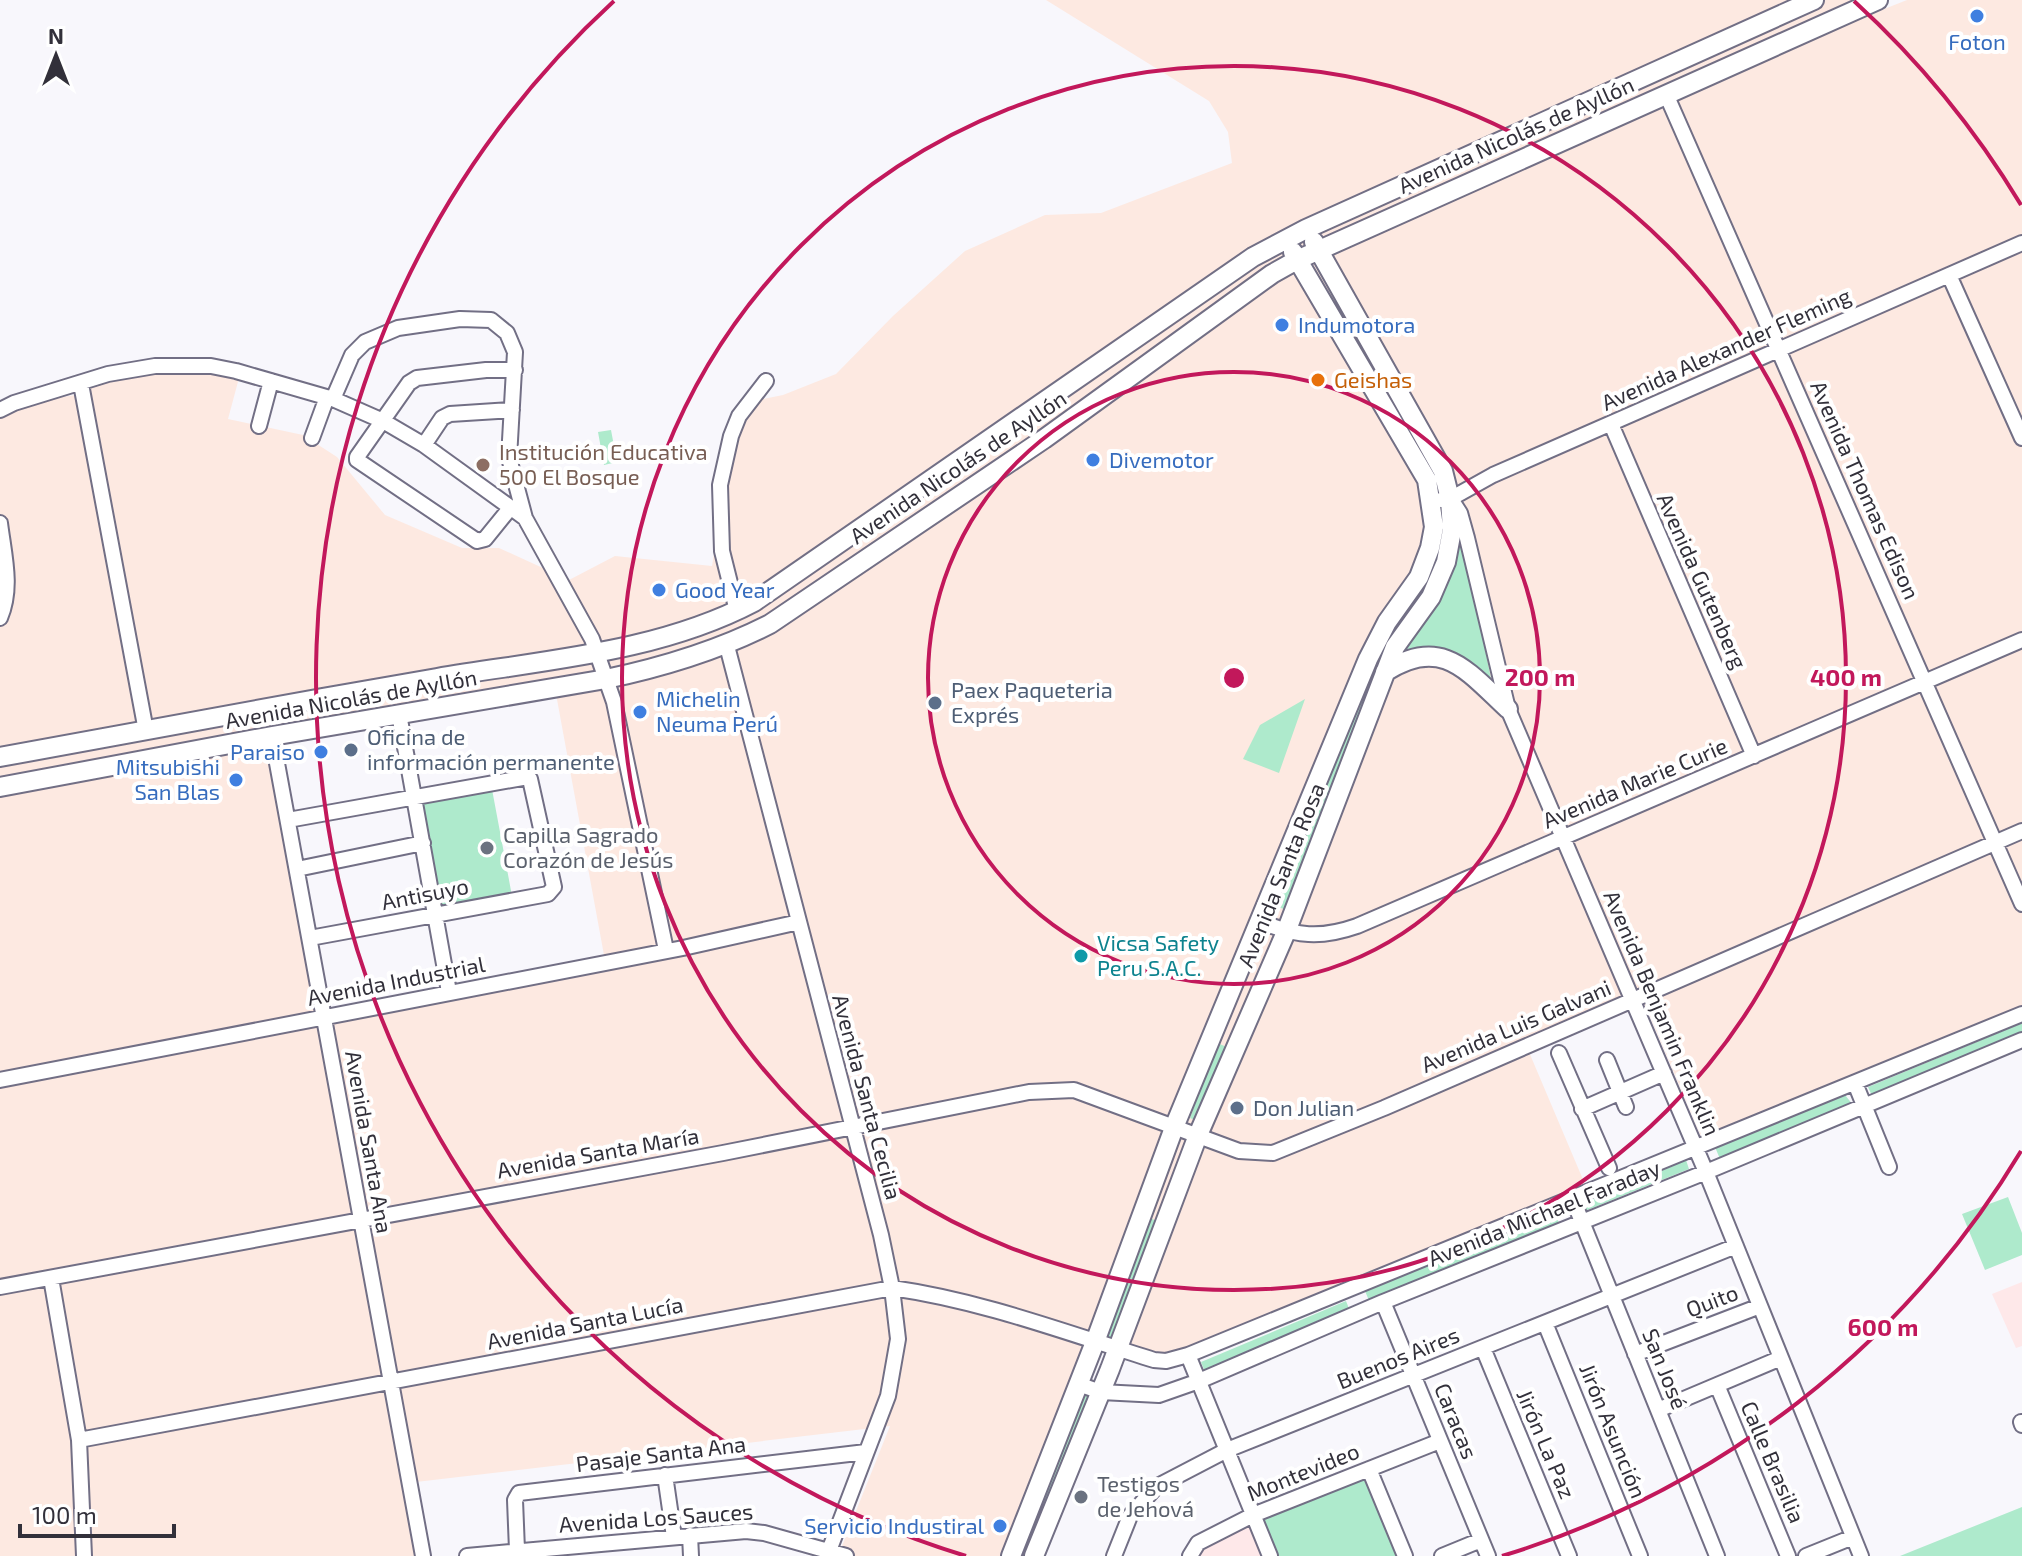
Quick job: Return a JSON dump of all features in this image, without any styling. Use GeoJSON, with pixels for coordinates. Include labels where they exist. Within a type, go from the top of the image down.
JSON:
{"type":"FeatureCollection","features":[{"type":"Feature","properties":{"kind":"main road","name":"Avenida Nicolás de Ayllón"},"geometry":{"type":"LineString","coordinates":[[0,787],[272,736],[606,679],[727,646],[770,624],[1005,465],[1272,274],[1318,249],[1878,0]]}},
{"type":"Feature","properties":{"kind":"main road","name":"Avenida Nicolás de Ayllón"},"geometry":{"type":"LineString","coordinates":[[0,757],[359,692],[597,653],[670,636],[737,611],[1253,257],[1306,229],[1810,1]]}},
{"type":"Feature","properties":{"kind":"main road","name":"Avenida Santa Rosa"},"geometry":{"type":"LineString","coordinates":[[1034,1556],[1118,1349],[1198,1135],[1286,932],[1395,647],[1431,597],[1446,562],[1452,530],[1450,499],[1443,471],[1306,229]]}},
{"type":"Feature","properties":{"kind":"main road","name":"Avenida Santa Rosa"},"geometry":{"type":"LineString","coordinates":[[1011,1556],[1095,1342],[1175,1125],[1368,659],[1387,622],[1414,586],[1430,548],[1434,527],[1427,480],[1286,239]]}},
{"type":"Feature","properties":{"kind":"main road"},"geometry":{"type":"LineString","coordinates":[[1385,672],[1403,661],[1427,655],[1446,658],[1474,677],[1508,709]]}},
{"type":"Feature","properties":{"kind":"street","name":"Avenida Thomas Edison"},"geometry":{"type":"LineString","coordinates":[[1666,94],[2022,904]]}},
{"type":"Feature","properties":{"kind":"street","name":"Avenida Alexander Fleming"},"geometry":{"type":"LineString","coordinates":[[1450,499],[1493,475],[2022,243]]}},
{"type":"Feature","properties":{"kind":"street"},"geometry":{"type":"LineString","coordinates":[[1949,275],[2022,438]]}},
{"type":"Feature","properties":{"kind":"street"},"geometry":{"type":"LineString","coordinates":[[312,438],[352,355],[365,342],[398,328],[460,319],[491,320],[507,333],[515,352],[509,458],[525,518],[582,620],[614,702],[666,950]]}},
{"type":"Feature","properties":{"kind":"street"},"geometry":{"type":"LineString","coordinates":[[0,410],[108,374],[170,365],[211,366],[330,398],[383,421],[424,445],[525,518]]}},
{"type":"Feature","properties":{"kind":"street"},"geometry":{"type":"LineString","coordinates":[[511,507],[482,541],[477,541],[357,460],[409,383],[417,378],[471,371],[515,370]]}},
{"type":"Feature","properties":{"kind":"street"},"geometry":{"type":"LineString","coordinates":[[259,426],[271,381]]}},
{"type":"Feature","properties":{"kind":"street"},"geometry":{"type":"LineString","coordinates":[[737,611],[722,551],[720,485],[731,436],[739,416],[766,381]]}},
{"type":"Feature","properties":{"kind":"street"},"geometry":{"type":"LineString","coordinates":[[81,384],[146,731]]}},
{"type":"Feature","properties":{"kind":"street"},"geometry":{"type":"LineString","coordinates":[[424,445],[442,418],[450,414],[512,410]]}},
{"type":"Feature","properties":{"kind":"street","name":"Avenida Gutenberg"},"geometry":{"type":"LineString","coordinates":[[1611,424],[1754,756]]}},
{"type":"Feature","properties":{"kind":"street"},"geometry":{"type":"LineString","coordinates":[[1431,501],[1450,499]]}},
{"type":"Feature","properties":{"kind":"street","name":"Avenida Benjamin Franklin"},"geometry":{"type":"LineString","coordinates":[[1450,499],[1460,513],[1467,538],[1508,709],[1696,1148],[1861,1556]]}},
{"type":"Feature","properties":{"kind":"street"},"geometry":{"type":"LineString","coordinates":[[0,523],[8,582],[6,605],[0,618]]}},
{"type":"Feature","properties":{"kind":"street","name":"Avenida Marie Curie"},"geometry":{"type":"LineString","coordinates":[[1261,922],[1286,932],[1331,935],[2022,640]]}},
{"type":"Feature","properties":{"kind":"street","name":"Avenida Santa Cecilia"},"geometry":{"type":"LineString","coordinates":[[727,646],[892,1288],[898,1339],[888,1396],[828,1553]]}},
{"type":"Feature","properties":{"kind":"street"},"geometry":{"type":"LineString","coordinates":[[399,714],[449,992]]}},
{"type":"Feature","properties":{"kind":"street","name":"Avenida Santa Ana"},"geometry":{"type":"LineString","coordinates":[[272,736],[423,1556]]}},
{"type":"Feature","properties":{"kind":"street","name":"Antisuyo"},"geometry":{"type":"LineString","coordinates":[[310,938],[548,894],[554,887],[530,779],[524,776],[415,797]]}},
{"type":"Feature","properties":{"kind":"street"},"geometry":{"type":"LineString","coordinates":[[288,820],[415,797]]}},
{"type":"Feature","properties":{"kind":"street","name":"Avenida Luis Galvani"},"geometry":{"type":"LineString","coordinates":[[1198,1135],[1239,1151],[1273,1153],[1384,1108],[2022,831]]}},
{"type":"Feature","properties":{"kind":"street"},"geometry":{"type":"LineString","coordinates":[[297,869],[423,843]]}},
{"type":"Feature","properties":{"kind":"street","name":"Avenida Industrial"},"geometry":{"type":"LineString","coordinates":[[0,1080],[799,922]]}},
{"type":"Feature","properties":{"kind":"street","name":"Avenida Michael Faraday"},"geometry":{"type":"LineString","coordinates":[[1095,1342],[1154,1360],[1166,1361],[1188,1355],[2022,1014]]}},
{"type":"Feature","properties":{"kind":"street","name":"Avenida Michael Faraday"},"geometry":{"type":"LineString","coordinates":[[1078,1384],[1101,1392],[1159,1395],[1199,1381],[1383,1302],[2022,1040]]}},
{"type":"Feature","properties":{"kind":"street"},"geometry":{"type":"LineString","coordinates":[[1559,1053],[1609,1168]]}},
{"type":"Feature","properties":{"kind":"street"},"geometry":{"type":"LineString","coordinates":[[1607,1060],[1626,1107]]}},
{"type":"Feature","properties":{"kind":"street"},"geometry":{"type":"LineString","coordinates":[[1582,1109],[1664,1073]]}},
{"type":"Feature","properties":{"kind":"street"},"geometry":{"type":"LineString","coordinates":[[1855,1083],[1889,1167]]}},
{"type":"Feature","properties":{"kind":"street","name":"Avenida Santa María"},"geometry":{"type":"LineString","coordinates":[[0,1287],[852,1128],[1029,1092],[1074,1090],[1198,1135]]}},
{"type":"Feature","properties":{"kind":"street","name":"San José"},"geometry":{"type":"LineString","coordinates":[[1572,1197],[1717,1556]]}},
{"type":"Feature","properties":{"kind":"street","name":"Buenos Aires"},"geometry":{"type":"LineString","coordinates":[[1114,1556],[1130,1516],[1156,1487],[1227,1450],[1736,1246]]}},
{"type":"Feature","properties":{"kind":"street"},"geometry":{"type":"LineString","coordinates":[[51,1278],[79,1440],[84,1556]]}},
{"type":"Feature","properties":{"kind":"street","name":"Avenida Santa Lucía"},"geometry":{"type":"LineString","coordinates":[[79,1440],[892,1288],[945,1296],[1034,1320],[1095,1342]]}},
{"type":"Feature","properties":{"kind":"street"},"geometry":{"type":"LineString","coordinates":[[1351,1289],[1360,1312]]}},
{"type":"Feature","properties":{"kind":"street","name":"Caracas"},"geometry":{"type":"LineString","coordinates":[[1383,1302],[1488,1556]]}},
{"type":"Feature","properties":{"kind":"street","name":"Quito"},"geometry":{"type":"LineString","coordinates":[[1635,1354],[1760,1306]]}},
{"type":"Feature","properties":{"kind":"street","name":"Jirón Asunción"},"geometry":{"type":"LineString","coordinates":[[1545,1323],[1640,1556]]}},
{"type":"Feature","properties":{"kind":"street","name":"Jirón La Paz"},"geometry":{"type":"LineString","coordinates":[[1483,1348],[1569,1556]]}},
{"type":"Feature","properties":{"kind":"street"},"geometry":{"type":"LineString","coordinates":[[1188,1355],[1270,1556]]}},
{"type":"Feature","properties":{"kind":"street"},"geometry":{"type":"LineString","coordinates":[[1658,1410],[1781,1358]]}},
{"type":"Feature","properties":{"kind":"street","name":"Calle Brasilia"},"geometry":{"type":"LineString","coordinates":[[1717,1385],[1788,1556]]}},
{"type":"Feature","properties":{"kind":"street","name":"Montevideo"},"geometry":{"type":"LineString","coordinates":[[1190,1556],[1198,1543],[1253,1515],[1440,1441]]}},
{"type":"Feature","properties":{"kind":"street","name":"Pasaje Santa Ana"},"geometry":{"type":"LineString","coordinates":[[517,1550],[515,1500],[519,1493],[866,1452]]}},
{"type":"Feature","properties":{"kind":"street"},"geometry":{"type":"LineString","coordinates":[[1369,1469],[1405,1556]]}},
{"type":"Feature","properties":{"kind":"street"},"geometry":{"type":"LineString","coordinates":[[665,1475],[674,1537]]}},
{"type":"Feature","properties":{"kind":"street","name":"Avenida Los Sauces"},"geometry":{"type":"LineString","coordinates":[[467,1556],[755,1531],[846,1556]]}},
{"type":"Feature","properties":{"kind":"street"},"geometry":{"type":"LineString","coordinates":[[690,1535],[691,1556]]}},
{"type":"Feature","properties":{"kind":"street"},"geometry":{"type":"LineString","coordinates":[[1806,1556],[1853,1537]]}},
{"type":"Feature","properties":{"kind":"street"},"geometry":{"type":"LineString","coordinates":[[634,1540],[635,1556]]}},
{"type":"Feature","properties":{"kind":"street"},"geometry":{"type":"LineString","coordinates":[[1442,1556],[1481,1540]]}},
{"type":"Feature","properties":{"kind":"shaded area"},"geometry":{"type":"Polygon","coordinates":[[[1046,0],[1851,0],[1859,19],[1907,0],[2022,0],[2022,1008],[1703,1141],[1645,1005],[1529,1052],[1587,1189],[1212,1342],[1168,1355],[1088,1346],[1007,1556],[838,1556],[890,1426],[416,1482],[419,1556],[0,1556],[0,415],[41,400],[76,395],[108,377],[160,369],[211,369],[239,378],[228,419],[303,435],[337,457],[385,515],[462,548],[499,548],[569,580],[615,556],[712,566],[727,473],[742,420],[758,400],[783,395],[836,374],[893,316],[965,251],[1045,215],[1101,213],[1232,163],[1228,132],[1209,101],[1046,0]],[[556,694],[268,747],[319,1023],[606,966],[556,694]]]}},
{"type":"Feature","properties":{"kind":"shaded area"},"geometry":{"type":"Polygon","coordinates":[[[2022,1282],[2022,1346],[2016,1348],[1992,1294],[2022,1282]]]}},
{"type":"Feature","properties":{"kind":"shaded area"},"geometry":{"type":"Polygon","coordinates":[[[1250,1525],[1262,1556],[1198,1556],[1203,1549],[1250,1525]]]}},
{"type":"Feature","properties":{"kind":"green space"},"geometry":{"type":"Polygon","coordinates":[[[611,430],[617,462],[604,465],[598,432],[611,430]]]}},
{"type":"Feature","properties":{"kind":"green space"},"geometry":{"type":"Polygon","coordinates":[[[1455,519],[1464,543],[1493,689],[1476,674],[1403,656],[1396,648],[1435,598],[1455,519]]]}},
{"type":"Feature","properties":{"kind":"green space"},"geometry":{"type":"Polygon","coordinates":[[[1435,551],[1441,557],[1286,910],[1276,906],[1377,647],[1435,551]]]}},
{"type":"Feature","properties":{"kind":"green space"},"geometry":{"type":"Polygon","coordinates":[[[1305,699],[1279,773],[1243,759],[1260,725],[1305,699]]]}},
{"type":"Feature","properties":{"kind":"green space"},"geometry":{"type":"Polygon","coordinates":[[[491,784],[512,896],[438,910],[417,798],[491,784]]]}},
{"type":"Feature","properties":{"kind":"green space"},"geometry":{"type":"Polygon","coordinates":[[[2022,1023],[2022,1036],[1873,1098],[1868,1087],[2022,1023]]]}},
{"type":"Feature","properties":{"kind":"green space"},"geometry":{"type":"Polygon","coordinates":[[[1217,1043],[1227,1047],[1200,1122],[1190,1118],[1217,1043]]]}},
{"type":"Feature","properties":{"kind":"green space"},"geometry":{"type":"Polygon","coordinates":[[[1845,1095],[1853,1105],[1720,1159],[1715,1147],[1845,1095]]]}},
{"type":"Feature","properties":{"kind":"green space"},"geometry":{"type":"Polygon","coordinates":[[[1686,1160],[1689,1169],[1585,1211],[1581,1202],[1686,1160]]]}},
{"type":"Feature","properties":{"kind":"green space"},"geometry":{"type":"Polygon","coordinates":[[[2008,1197],[2022,1233],[2022,1255],[1985,1270],[1962,1214],[2008,1197]]]}},
{"type":"Feature","properties":{"kind":"green space"},"geometry":{"type":"Polygon","coordinates":[[[1555,1214],[1560,1225],[1370,1303],[1365,1291],[1555,1214]]]}},
{"type":"Feature","properties":{"kind":"green space"},"geometry":{"type":"Polygon","coordinates":[[[1150,1218],[1161,1223],[1115,1342],[1103,1338],[1150,1218]]]}},
{"type":"Feature","properties":{"kind":"green space"},"geometry":{"type":"Polygon","coordinates":[[[1346,1301],[1350,1311],[1205,1372],[1201,1362],[1346,1301]]]}},
{"type":"Feature","properties":{"kind":"green space"},"geometry":{"type":"Polygon","coordinates":[[[1082,1393],[1088,1396],[1025,1556],[1018,1556],[1082,1393]]]}},
{"type":"Feature","properties":{"kind":"green space"},"geometry":{"type":"Polygon","coordinates":[[[1365,1475],[1398,1556],[1276,1556],[1260,1517],[1365,1475]]]}},
{"type":"Feature","properties":{"kind":"green space"},"geometry":{"type":"Polygon","coordinates":[[[2022,1507],[2022,1556],[1900,1556],[2022,1507]]]}},
{"type":"Feature","properties":{"kind":"place","name":"Foton"},"geometry":{"type":"Point","coordinates":[1977,16]}},
{"type":"Feature","properties":{"kind":"place","name":"Indumotora"},"geometry":{"type":"Point","coordinates":[1282,325]}},
{"type":"Feature","properties":{"kind":"place","name":"Geishas"},"geometry":{"type":"Point","coordinates":[1318,380]}},
{"type":"Feature","properties":{"kind":"place","name":"Divemotor"},"geometry":{"type":"Point","coordinates":[1093,460]}},
{"type":"Feature","properties":{"kind":"place","name":"Institución Educativa 500 El Bosque"},"geometry":{"type":"Point","coordinates":[483,465]}},
{"type":"Feature","properties":{"kind":"place","name":"Good Year"},"geometry":{"type":"Point","coordinates":[659,590]}},
{"type":"Feature","properties":{"kind":"place","name":"Paex Paqueteria Exprés"},"geometry":{"type":"Point","coordinates":[935,703]}},
{"type":"Feature","properties":{"kind":"place","name":"Michelin Neuma Perú"},"geometry":{"type":"Point","coordinates":[640,712]}},
{"type":"Feature","properties":{"kind":"place","name":"Oficina de información permanente"},"geometry":{"type":"Point","coordinates":[351,750]}},
{"type":"Feature","properties":{"kind":"place","name":"Paraiso"},"geometry":{"type":"Point","coordinates":[321,752]}},
{"type":"Feature","properties":{"kind":"place","name":"Mitsubishi San Blas"},"geometry":{"type":"Point","coordinates":[236,780]}},
{"type":"Feature","properties":{"kind":"place","name":"Capilla Sagrado Corazón de Jesús"},"geometry":{"type":"Point","coordinates":[487,848]}},
{"type":"Feature","properties":{"kind":"place","name":"Vicsa Safety Peru S.A.C."},"geometry":{"type":"Point","coordinates":[1081,956]}},
{"type":"Feature","properties":{"kind":"place","name":"Don Julian"},"geometry":{"type":"Point","coordinates":[1237,1108]}},
{"type":"Feature","properties":{"kind":"place","name":"Testigos de Jehová"},"geometry":{"type":"Point","coordinates":[1081,1497]}},
{"type":"Feature","properties":{"kind":"place","name":"Servicio Industiral"},"geometry":{"type":"Point","coordinates":[1000,1526]}}]}
